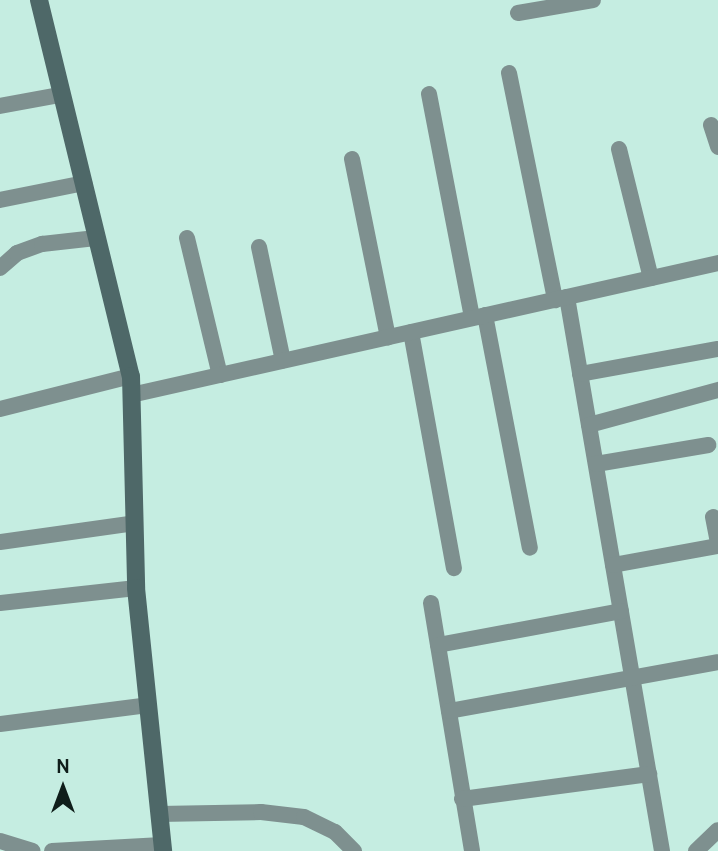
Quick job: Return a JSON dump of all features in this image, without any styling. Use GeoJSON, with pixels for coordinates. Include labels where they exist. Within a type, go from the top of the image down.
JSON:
{"type":"FeatureCollection","features":[{"type":"Feature","properties":{"kind":"street"},"geometry":{"type":"LineString","coordinates":[[38,0],[131,376],[136,588],[163,848],[52,851]]}},
{"type":"Feature","properties":{"kind":"street"},"geometry":{"type":"LineString","coordinates":[[518,13],[593,0]]}},
{"type":"Feature","properties":{"kind":"street"},"geometry":{"type":"LineString","coordinates":[[509,73],[580,374],[662,851]]}},
{"type":"Feature","properties":{"kind":"street"},"geometry":{"type":"LineString","coordinates":[[429,94],[530,548]]}},
{"type":"Feature","properties":{"kind":"street"},"geometry":{"type":"LineString","coordinates":[[0,106],[60,96]]}},
{"type":"Feature","properties":{"kind":"street"},"geometry":{"type":"LineString","coordinates":[[711,125],[718,147]]}},
{"type":"Feature","properties":{"kind":"street"},"geometry":{"type":"LineString","coordinates":[[619,149],[651,278]]}},
{"type":"Feature","properties":{"kind":"street"},"geometry":{"type":"LineString","coordinates":[[352,159],[388,337]]}},
{"type":"Feature","properties":{"kind":"street"},"geometry":{"type":"LineString","coordinates":[[0,200],[84,183]]}},
{"type":"Feature","properties":{"kind":"street"},"geometry":{"type":"LineString","coordinates":[[0,268],[18,253],[43,244],[96,238]]}},
{"type":"Feature","properties":{"kind":"street"},"geometry":{"type":"LineString","coordinates":[[187,238],[220,375]]}},
{"type":"Feature","properties":{"kind":"street"},"geometry":{"type":"LineString","coordinates":[[259,247],[283,361]]}},
{"type":"Feature","properties":{"kind":"street"},"geometry":{"type":"LineString","coordinates":[[131,395],[718,263]]}},
{"type":"Feature","properties":{"kind":"street"},"geometry":{"type":"LineString","coordinates":[[411,332],[454,568]]}},
{"type":"Feature","properties":{"kind":"street"},"geometry":{"type":"LineString","coordinates":[[580,374],[718,349]]}},
{"type":"Feature","properties":{"kind":"street"},"geometry":{"type":"LineString","coordinates":[[0,409],[131,376]]}},
{"type":"Feature","properties":{"kind":"street"},"geometry":{"type":"LineString","coordinates":[[589,425],[718,390]]}},
{"type":"Feature","properties":{"kind":"street"},"geometry":{"type":"LineString","coordinates":[[596,464],[708,445]]}},
{"type":"Feature","properties":{"kind":"street"},"geometry":{"type":"LineString","coordinates":[[613,565],[718,544],[713,517]]}},
{"type":"Feature","properties":{"kind":"street"},"geometry":{"type":"LineString","coordinates":[[0,542],[135,523]]}},
{"type":"Feature","properties":{"kind":"street"},"geometry":{"type":"LineString","coordinates":[[0,603],[136,588]]}},
{"type":"Feature","properties":{"kind":"street"},"geometry":{"type":"LineString","coordinates":[[431,603],[472,851]]}},
{"type":"Feature","properties":{"kind":"street"},"geometry":{"type":"LineString","coordinates":[[438,645],[621,611]]}},
{"type":"Feature","properties":{"kind":"street"},"geometry":{"type":"LineString","coordinates":[[449,712],[718,662]]}},
{"type":"Feature","properties":{"kind":"street"},"geometry":{"type":"LineString","coordinates":[[0,724],[148,705]]}},
{"type":"Feature","properties":{"kind":"street"},"geometry":{"type":"LineString","coordinates":[[462,799],[649,774]]}},
{"type":"Feature","properties":{"kind":"street"},"geometry":{"type":"LineString","coordinates":[[159,814],[261,812],[304,817],[335,832],[354,851]]}},
{"type":"Feature","properties":{"kind":"street"},"geometry":{"type":"LineString","coordinates":[[696,851],[718,830]]}},
{"type":"Feature","properties":{"kind":"street"},"geometry":{"type":"LineString","coordinates":[[0,841],[32,851]]}}]}
